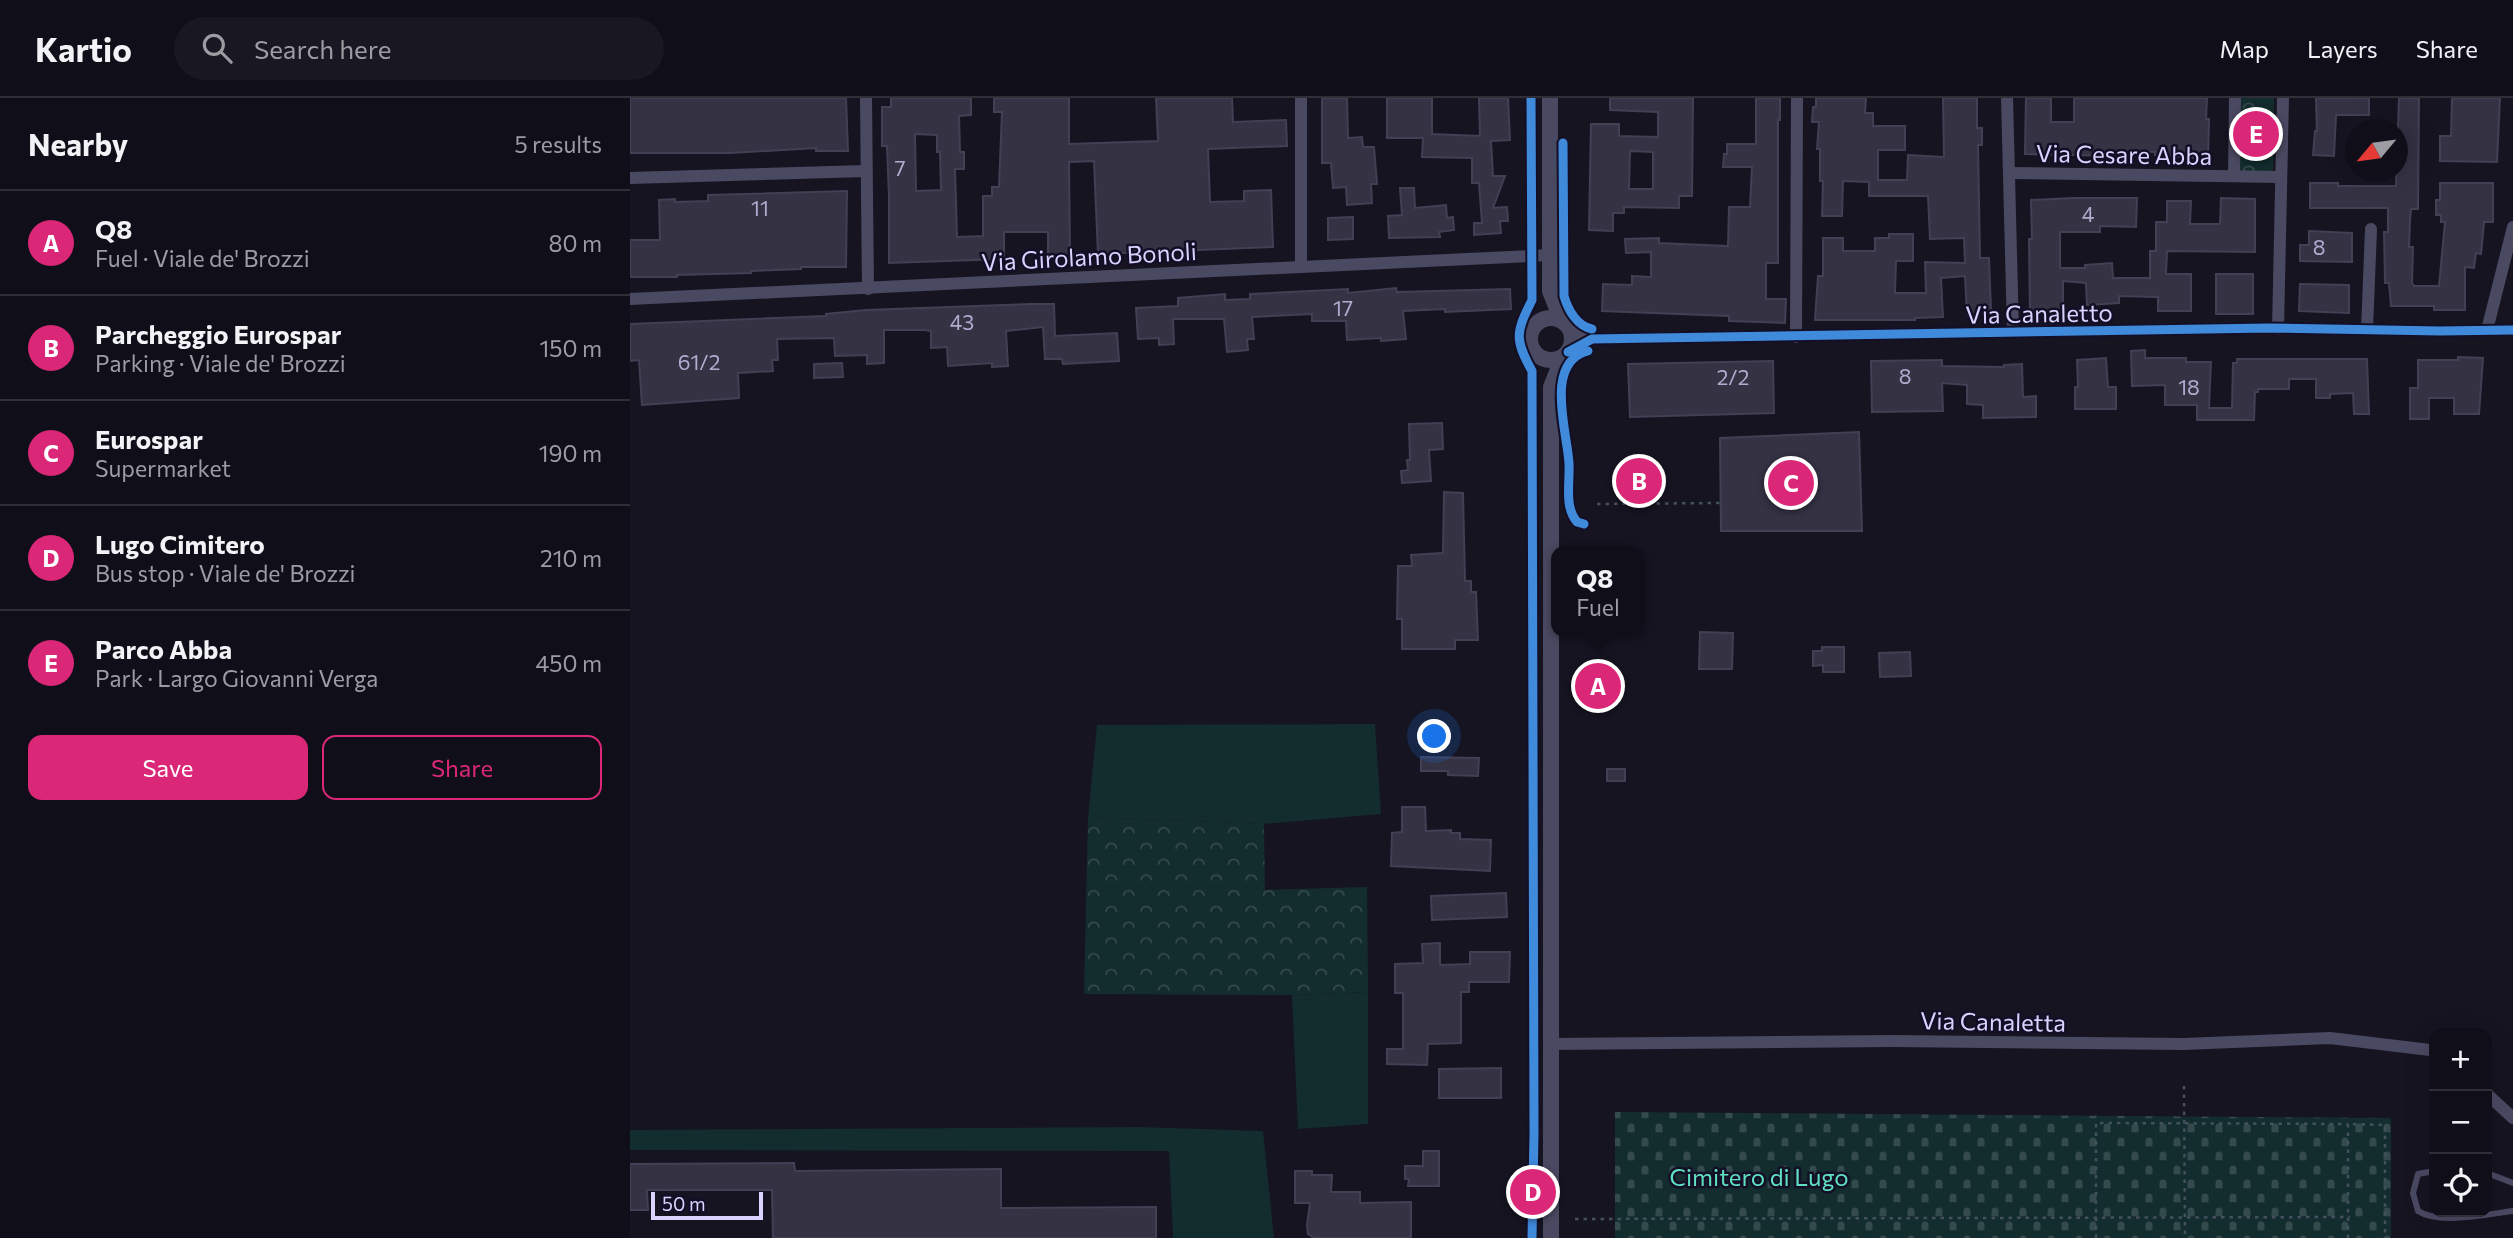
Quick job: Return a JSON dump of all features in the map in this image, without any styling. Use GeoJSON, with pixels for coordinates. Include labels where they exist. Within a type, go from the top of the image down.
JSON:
{"type":"FeatureCollection","features":[{"type":"Feature","properties":{"kind":"street"},"geometry":{"type":"LineString","coordinates":[[866,98],[868,289]]}},
{"type":"Feature","properties":{"kind":"street"},"geometry":{"type":"LineString","coordinates":[[1301,98],[1301,266]]}},
{"type":"Feature","properties":{"kind":"street"},"geometry":{"type":"LineString","coordinates":[[1550,98],[1550,290],[1530,336],[1532,349],[1551,387]]}},
{"type":"Feature","properties":{"kind":"street"},"geometry":{"type":"LineString","coordinates":[[1796,337],[1797,98]]}},
{"type":"Feature","properties":{"kind":"street"},"geometry":{"type":"LineString","coordinates":[[2007,98],[2013,332]]}},
{"type":"Feature","properties":{"kind":"street"},"geometry":{"type":"LineString","coordinates":[[2234,176],[2235,98]]}},
{"type":"Feature","properties":{"kind":"street"},"geometry":{"type":"LineString","coordinates":[[2278,329],[2283,98]]}},
{"type":"Feature","properties":{"kind":"street"},"geometry":{"type":"LineString","coordinates":[[630,178],[866,171]]}},
{"type":"Feature","properties":{"kind":"street","name":"Via Cesare Abba"},"geometry":{"type":"LineString","coordinates":[[2009,173],[2281,177]]}},
{"type":"Feature","properties":{"kind":"street"},"geometry":{"type":"LineString","coordinates":[[2487,330],[2513,227]]}},
{"type":"Feature","properties":{"kind":"street"},"geometry":{"type":"LineString","coordinates":[[2367,330],[2371,229]]}},
{"type":"Feature","properties":{"kind":"street","name":"Via Girolamo Bonoli"},"geometry":{"type":"LineString","coordinates":[[630,299],[1550,256]]}},
{"type":"Feature","properties":{"kind":"street"},"geometry":{"type":"LineString","coordinates":[[1550,290],[1573,339],[1551,387],[1551,1238]]}},
{"type":"Feature","properties":{"kind":"street"},"geometry":{"type":"LineString","coordinates":[[1536,323],[1548,317],[1565,323],[1592,339]]}},
{"type":"Feature","properties":{"kind":"street","name":"Via Canaletto"},"geometry":{"type":"LineString","coordinates":[[1565,354],[1592,339],[2278,329],[2513,330]]}},
{"type":"Feature","properties":{"kind":"street"},"geometry":{"type":"LineString","coordinates":[[1536,355],[1549,360],[1565,354]]}},
{"type":"Feature","properties":{"kind":"street","name":"Via Canaletta"},"geometry":{"type":"LineString","coordinates":[[1550,1044],[1892,1041],[2184,1044],[2330,1038],[2429,1050]]}},
{"type":"Feature","properties":{"kind":"street"},"geometry":{"type":"LineString","coordinates":[[2492,1099],[2513,1118]]}},
{"type":"Feature","properties":{"kind":"lane"},"geometry":{"type":"LineString","coordinates":[[2429,1172],[2418,1174],[2413,1193],[2418,1211],[2429,1217]]}},
{"type":"Feature","properties":{"kind":"lane"},"geometry":{"type":"LineString","coordinates":[[2492,1175],[2513,1183]]}},
{"type":"Feature","properties":{"kind":"lane"},"geometry":{"type":"LineString","coordinates":[[2492,1214],[2513,1211]]}},
{"type":"Feature","properties":{"kind":"path"},"geometry":{"type":"LineString","coordinates":[[1597,503],[1721,503]]}},
{"type":"Feature","properties":{"kind":"path"},"geometry":{"type":"LineString","coordinates":[[2185,1086],[2185,1238]]}},
{"type":"Feature","properties":{"kind":"path"},"geometry":{"type":"LineString","coordinates":[[2096,1238],[2096,1123],[2385,1125],[2385,1238]]}},
{"type":"Feature","properties":{"kind":"path"},"geometry":{"type":"LineString","coordinates":[[2348,1124],[2348,1238]]}},
{"type":"Feature","properties":{"kind":"path"},"geometry":{"type":"LineString","coordinates":[[1575,1219],[2349,1217]]}},
{"type":"Feature","properties":{"kind":"green space"},"geometry":{"type":"Polygon","coordinates":[[[2238,98],[2274,98],[2273,171],[2238,171],[2238,98]]]}},
{"type":"Feature","properties":{"kind":"green space"},"geometry":{"type":"Polygon","coordinates":[[[1375,724],[1381,814],[1264,824],[1088,817],[1097,725],[1375,724]]]}},
{"type":"Feature","properties":{"kind":"green space"},"geometry":{"type":"Polygon","coordinates":[[[1088,817],[1264,824],[1265,890],[1367,887],[1368,992],[1292,995],[1084,994],[1088,817]]]}},
{"type":"Feature","properties":{"kind":"green space"},"geometry":{"type":"Polygon","coordinates":[[[1368,992],[1368,1124],[1298,1129],[1292,995],[1368,992]]]}},
{"type":"Feature","properties":{"kind":"green space","name":"Cimitero di Lugo"},"geometry":{"type":"Polygon","coordinates":[[[1615,1112],[2391,1118],[2391,1238],[1615,1238],[1615,1112]]]}},
{"type":"Feature","properties":{"kind":"green space"},"geometry":{"type":"Polygon","coordinates":[[[1139,1127],[1263,1131],[1274,1238],[1173,1238],[1169,1151],[630,1150],[630,1130],[1139,1127]]]}},
{"type":"Feature","properties":{"kind":"building"},"geometry":{"type":"Polygon","coordinates":[[[630,98],[846,98],[848,151],[816,151],[816,148],[730,153],[630,153],[630,98]]]}},
{"type":"Feature","properties":{"kind":"building"},"geometry":{"type":"Polygon","coordinates":[[[891,98],[971,98],[971,115],[959,116],[960,152],[964,152],[964,169],[955,169],[957,237],[983,236],[983,196],[992,196],[992,187],[999,187],[1002,112],[994,112],[994,98],[1069,98],[1069,144],[1158,141],[1156,98],[1232,98],[1233,122],[1286,120],[1287,146],[1208,149],[1210,202],[1244,201],[1244,191],[1271,190],[1273,247],[1098,254],[1094,161],[1069,162],[1070,257],[1048,257],[1048,232],[1004,232],[1004,259],[889,263],[887,146],[882,146],[882,107],[891,107],[891,98]],[[915,134],[916,191],[941,190],[937,135],[915,134]]]}},
{"type":"Feature","properties":{"kind":"building"},"geometry":{"type":"Polygon","coordinates":[[[1322,98],[1347,98],[1348,138],[1362,137],[1363,147],[1374,147],[1377,184],[1371,184],[1372,203],[1347,205],[1346,187],[1333,188],[1331,163],[1322,163],[1322,98]]]}},
{"type":"Feature","properties":{"kind":"building"},"geometry":{"type":"Polygon","coordinates":[[[1387,98],[1432,98],[1432,134],[1480,136],[1479,98],[1508,98],[1510,140],[1491,141],[1493,176],[1505,176],[1493,208],[1507,207],[1508,221],[1500,221],[1501,233],[1474,235],[1474,223],[1482,223],[1479,183],[1472,183],[1472,158],[1422,157],[1423,138],[1387,138],[1387,98]]]}},
{"type":"Feature","properties":{"kind":"building"},"geometry":{"type":"Polygon","coordinates":[[[1610,98],[1693,98],[1692,196],[1679,196],[1679,208],[1624,207],[1624,213],[1613,213],[1613,231],[1589,230],[1591,124],[1619,124],[1619,136],[1658,137],[1658,112],[1610,110],[1610,98]],[[1630,151],[1629,189],[1653,189],[1653,152],[1630,151]]]}},
{"type":"Feature","properties":{"kind":"building"},"geometry":{"type":"Polygon","coordinates":[[[1756,98],[1780,98],[1778,263],[1766,263],[1766,299],[1786,299],[1785,323],[1729,321],[1729,316],[1602,311],[1603,284],[1632,285],[1632,276],[1651,277],[1651,252],[1626,253],[1625,239],[1659,238],[1659,243],[1728,246],[1729,207],[1750,207],[1752,167],[1723,167],[1724,154],[1727,154],[1727,144],[1756,144],[1756,98]]]}},
{"type":"Feature","properties":{"kind":"building"},"geometry":{"type":"Polygon","coordinates":[[[1816,98],[1866,98],[1865,113],[1873,113],[1873,126],[1905,126],[1905,150],[1878,150],[1878,180],[1907,180],[1908,155],[1944,157],[1943,98],[1977,98],[1977,128],[1982,128],[1982,145],[1978,145],[1980,258],[1989,258],[1991,311],[1967,315],[1965,276],[1941,278],[1943,317],[1915,320],[1815,320],[1818,276],[1823,276],[1823,238],[1843,238],[1843,251],[1875,251],[1875,238],[1889,238],[1889,234],[1913,234],[1913,261],[1896,261],[1895,293],[1926,293],[1925,262],[1965,263],[1964,238],[1930,239],[1928,196],[1869,196],[1869,182],[1843,181],[1842,216],[1822,216],[1823,181],[1820,181],[1820,149],[1817,149],[1819,122],[1812,122],[1816,98]]]}},
{"type":"Feature","properties":{"kind":"building"},"geometry":{"type":"Polygon","coordinates":[[[2026,98],[2051,98],[2051,122],[2074,122],[2074,98],[2207,98],[2208,159],[2155,155],[2155,152],[2121,151],[2121,156],[2025,154],[2026,98]]]}},
{"type":"Feature","properties":{"kind":"building"},"geometry":{"type":"Polygon","coordinates":[[[2316,98],[2369,98],[2369,115],[2336,115],[2334,156],[2313,155],[2317,131],[2316,98]]]}},
{"type":"Feature","properties":{"kind":"building"},"geometry":{"type":"Polygon","coordinates":[[[2399,98],[2419,98],[2418,209],[2411,209],[2409,247],[2413,247],[2414,286],[2439,286],[2445,222],[2441,222],[2441,215],[2436,215],[2436,200],[2440,200],[2440,183],[2493,183],[2493,222],[2484,222],[2481,254],[2476,253],[2474,268],[2465,267],[2465,310],[2434,310],[2434,306],[2391,306],[2389,283],[2385,283],[2384,232],[2388,232],[2388,208],[2310,208],[2310,183],[2396,186],[2396,182],[2408,182],[2408,119],[2398,119],[2399,98]]]}},
{"type":"Feature","properties":{"kind":"building"},"geometry":{"type":"Polygon","coordinates":[[[2452,98],[2500,98],[2497,162],[2440,161],[2440,136],[2451,136],[2452,98]]]}},
{"type":"Feature","properties":{"kind":"building"},"geometry":{"type":"Polygon","coordinates":[[[1400,188],[1414,188],[1415,208],[1446,205],[1447,218],[1453,217],[1454,230],[1439,232],[1440,237],[1389,238],[1388,216],[1402,215],[1400,188]]]}},
{"type":"Feature","properties":{"kind":"building"},"geometry":{"type":"Polygon","coordinates":[[[847,191],[846,267],[801,267],[677,277],[630,277],[630,240],[660,240],[659,200],[708,201],[708,195],[847,191]]]}},
{"type":"Feature","properties":{"kind":"building"},"geometry":{"type":"Polygon","coordinates":[[[2137,198],[2136,227],[2100,226],[2100,232],[2060,232],[2060,268],[2085,268],[2085,265],[2112,263],[2113,278],[2150,278],[2150,251],[2156,251],[2156,222],[2167,222],[2167,201],[2191,201],[2190,224],[2220,224],[2221,198],[2255,199],[2255,252],[2167,251],[2166,274],[2191,274],[2191,311],[2158,311],[2158,297],[2119,296],[2119,303],[2087,305],[2086,283],[2063,281],[2063,312],[2030,312],[2031,200],[2137,198]]]}},
{"type":"Feature","properties":{"kind":"building"},"geometry":{"type":"Polygon","coordinates":[[[1353,217],[1353,239],[1328,240],[1328,218],[1353,217]]]}},
{"type":"Feature","properties":{"kind":"building"},"geometry":{"type":"Polygon","coordinates":[[[2309,231],[2352,233],[2352,262],[2300,261],[2300,245],[2309,245],[2309,231]]]}},
{"type":"Feature","properties":{"kind":"building"},"geometry":{"type":"Polygon","coordinates":[[[2216,274],[2253,274],[2253,314],[2216,314],[2216,274]]]}},
{"type":"Feature","properties":{"kind":"building"},"geometry":{"type":"Polygon","coordinates":[[[2300,284],[2349,285],[2349,313],[2299,311],[2300,284]]]}},
{"type":"Feature","properties":{"kind":"building"},"geometry":{"type":"Polygon","coordinates":[[[1396,288],[1397,292],[1510,289],[1511,309],[1403,311],[1406,339],[1347,340],[1346,321],[1312,321],[1312,314],[1252,317],[1254,339],[1247,339],[1248,350],[1227,352],[1224,319],[1173,319],[1174,344],[1159,345],[1159,338],[1138,339],[1136,308],[1178,306],[1178,298],[1225,294],[1225,300],[1250,299],[1250,294],[1348,289],[1348,293],[1396,288]]]}},
{"type":"Feature","properties":{"kind":"building"},"geometry":{"type":"Polygon","coordinates":[[[1054,304],[1055,336],[1117,333],[1119,361],[1063,364],[1062,359],[1045,359],[1043,327],[1006,331],[1008,366],[992,367],[992,363],[948,366],[947,347],[931,348],[931,331],[925,330],[884,330],[884,363],[867,364],[867,355],[835,356],[834,338],[777,339],[778,360],[772,360],[773,371],[738,373],[739,398],[642,405],[639,360],[630,361],[630,324],[826,316],[866,310],[1054,304]]]}},
{"type":"Feature","properties":{"kind":"building"},"geometry":{"type":"Polygon","coordinates":[[[2145,350],[2145,358],[2186,358],[2186,362],[2211,362],[2209,408],[2232,408],[2233,363],[2237,363],[2237,359],[2367,359],[2369,414],[2354,414],[2353,393],[2316,398],[2316,379],[2289,379],[2289,389],[2258,389],[2258,392],[2255,392],[2254,420],[2197,420],[2197,405],[2165,405],[2165,385],[2132,386],[2131,351],[2145,350]]]}},
{"type":"Feature","properties":{"kind":"building"},"geometry":{"type":"Polygon","coordinates":[[[2458,357],[2483,358],[2479,414],[2454,414],[2454,398],[2429,398],[2429,419],[2410,419],[2410,388],[2418,388],[2418,360],[2458,360],[2458,357]]]}},
{"type":"Feature","properties":{"kind":"building"},"geometry":{"type":"Polygon","coordinates":[[[2106,358],[2108,387],[2116,387],[2116,409],[2075,409],[2075,387],[2078,387],[2077,360],[2106,358]]]}},
{"type":"Feature","properties":{"kind":"building"},"geometry":{"type":"Polygon","coordinates":[[[1942,360],[1942,366],[2004,367],[2022,364],[2023,397],[2036,396],[2036,417],[1983,418],[1983,405],[1967,404],[1967,385],[1942,383],[1943,411],[1872,412],[1871,361],[1942,360]]]}},
{"type":"Feature","properties":{"kind":"building"},"geometry":{"type":"Polygon","coordinates":[[[1773,361],[1774,413],[1630,417],[1628,364],[1773,361]]]}},
{"type":"Feature","properties":{"kind":"building"},"geometry":{"type":"Polygon","coordinates":[[[842,363],[843,377],[814,378],[814,364],[842,363]]]}},
{"type":"Feature","properties":{"kind":"building"},"geometry":{"type":"Polygon","coordinates":[[[1442,423],[1443,449],[1429,450],[1431,481],[1402,483],[1401,471],[1408,470],[1407,460],[1410,460],[1409,424],[1442,423]]]}},
{"type":"Feature","properties":{"kind":"building"},"geometry":{"type":"Polygon","coordinates":[[[1859,432],[1862,531],[1721,531],[1720,438],[1859,432]]]}},
{"type":"Feature","properties":{"kind":"building"},"geometry":{"type":"Polygon","coordinates":[[[1444,492],[1463,493],[1465,581],[1471,581],[1471,592],[1476,592],[1478,640],[1455,640],[1455,649],[1402,649],[1402,619],[1397,619],[1398,566],[1412,566],[1411,555],[1443,553],[1444,492]]]}},
{"type":"Feature","properties":{"kind":"building"},"geometry":{"type":"Polygon","coordinates":[[[1700,632],[1733,633],[1732,669],[1699,669],[1700,632]]]}},
{"type":"Feature","properties":{"kind":"building"},"geometry":{"type":"Polygon","coordinates":[[[1822,647],[1844,647],[1844,672],[1823,672],[1823,665],[1813,666],[1813,651],[1822,651],[1822,647]]]}},
{"type":"Feature","properties":{"kind":"building"},"geometry":{"type":"Polygon","coordinates":[[[1910,652],[1911,676],[1880,677],[1879,653],[1910,652]]]}},
{"type":"Feature","properties":{"kind":"building"},"geometry":{"type":"Polygon","coordinates":[[[1421,757],[1479,758],[1478,776],[1448,775],[1448,771],[1421,771],[1421,757]]]}},
{"type":"Feature","properties":{"kind":"building"},"geometry":{"type":"Polygon","coordinates":[[[1607,769],[1625,769],[1625,781],[1607,781],[1607,769]]]}},
{"type":"Feature","properties":{"kind":"building"},"geometry":{"type":"Polygon","coordinates":[[[1402,807],[1425,807],[1426,831],[1451,830],[1451,833],[1460,833],[1460,839],[1491,840],[1490,871],[1391,866],[1392,833],[1402,832],[1402,807]]]}},
{"type":"Feature","properties":{"kind":"building"},"geometry":{"type":"Polygon","coordinates":[[[1506,893],[1507,917],[1432,920],[1431,896],[1506,893]]]}},
{"type":"Feature","properties":{"kind":"building"},"geometry":{"type":"Polygon","coordinates":[[[1440,943],[1440,965],[1470,964],[1470,952],[1510,952],[1509,982],[1469,982],[1469,992],[1461,992],[1461,1043],[1428,1044],[1427,1065],[1387,1064],[1387,1049],[1403,1049],[1403,993],[1395,993],[1395,964],[1423,963],[1422,944],[1440,943]]]}},
{"type":"Feature","properties":{"kind":"building"},"geometry":{"type":"Polygon","coordinates":[[[1501,1068],[1501,1098],[1439,1098],[1439,1069],[1501,1068]]]}},
{"type":"Feature","properties":{"kind":"building"},"geometry":{"type":"Polygon","coordinates":[[[1423,1151],[1439,1151],[1439,1186],[1408,1186],[1405,1166],[1423,1166],[1423,1151]]]}},
{"type":"Feature","properties":{"kind":"building"},"geometry":{"type":"Polygon","coordinates":[[[794,1163],[795,1171],[1001,1169],[1001,1208],[1156,1207],[1156,1238],[773,1238],[772,1190],[647,1190],[648,1210],[630,1210],[630,1164],[794,1163]]]}},
{"type":"Feature","properties":{"kind":"building"},"geometry":{"type":"Polygon","coordinates":[[[1295,1171],[1312,1171],[1312,1175],[1332,1175],[1331,1192],[1360,1192],[1360,1203],[1411,1202],[1411,1238],[1314,1238],[1308,1234],[1310,1203],[1295,1203],[1295,1171]]]}},
{"type":"Feature","properties":{"kind":"cycle path"},"geometry":{"type":"LineString","coordinates":[[1531,98],[1532,300],[1519,336],[1522,351],[1532,371],[1532,1238]]}},
{"type":"Feature","properties":{"kind":"cycle path"},"geometry":{"type":"LineString","coordinates":[[1563,143],[1564,296],[1574,317],[1582,325],[1592,329]]}},
{"type":"Feature","properties":{"kind":"cycle path"},"geometry":{"type":"LineString","coordinates":[[1568,352],[1592,339],[2269,328],[2513,330]]}},
{"type":"Feature","properties":{"kind":"cycle path"},"geometry":{"type":"LineString","coordinates":[[1584,524],[1577,522],[1570,509],[1569,464],[1561,400],[1566,369],[1574,358],[1588,351]]}},
{"type":"Feature","properties":{"kind":"place","name":"Parco Abba"},"geometry":{"type":"Point","coordinates":[2256,134]}},
{"type":"Feature","properties":{"kind":"place","name":"Parcheggio Eurospar"},"geometry":{"type":"Point","coordinates":[1639,481]}},
{"type":"Feature","properties":{"kind":"place","name":"Eurospar"},"geometry":{"type":"Point","coordinates":[1791,483]}},
{"type":"Feature","properties":{"kind":"place","name":"Q8"},"geometry":{"type":"Point","coordinates":[1598,686]}},
{"type":"Feature","properties":{"kind":"place","name":"Lugo Cimitero"},"geometry":{"type":"Point","coordinates":[1533,1192]}}]}
